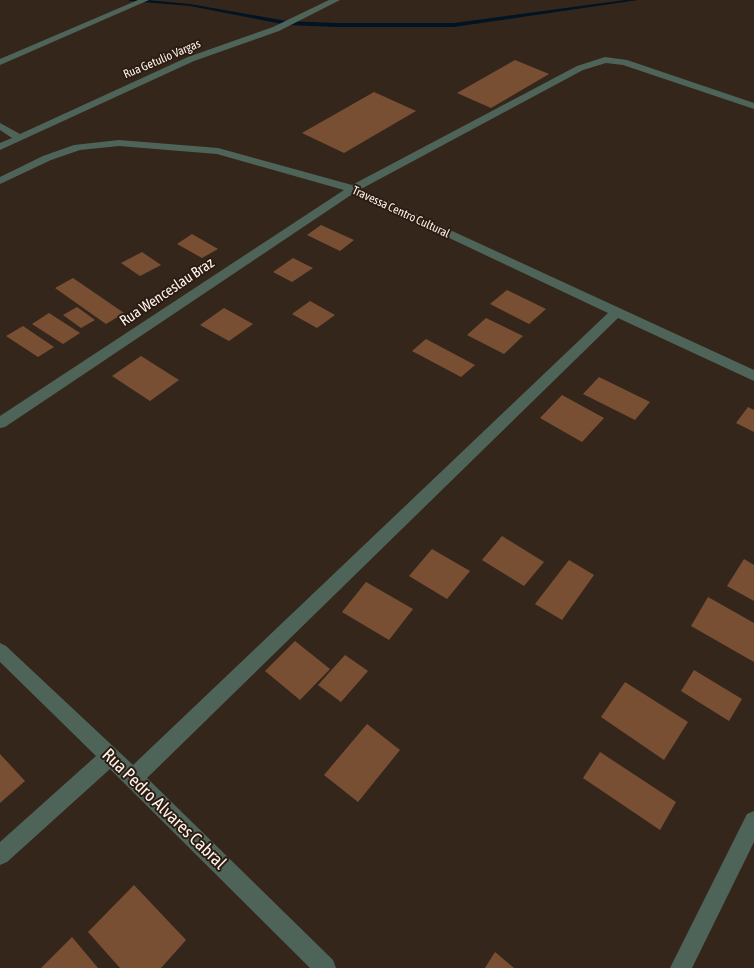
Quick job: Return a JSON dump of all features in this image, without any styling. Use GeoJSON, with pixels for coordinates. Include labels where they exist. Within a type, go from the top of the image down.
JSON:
{"type":"FeatureCollection","features":[{"type":"Feature","properties":{"kind":"street"},"geometry":{"type":"LineString","coordinates":[[0,62],[145,0]]}},
{"type":"Feature","properties":{"kind":"street","name":"Rua Getulio Vargas"},"geometry":{"type":"LineString","coordinates":[[0,147],[18,137],[191,59],[276,30],[336,0]]}},
{"type":"Feature","properties":{"kind":"street","name":"Rua Wenceslau Braz"},"geometry":{"type":"LineString","coordinates":[[0,423],[353,188],[580,68],[605,60],[624,62],[754,106]]}},
{"type":"Feature","properties":{"kind":"street"},"geometry":{"type":"LineString","coordinates":[[0,126],[18,137]]}},
{"type":"Feature","properties":{"kind":"street","name":"Travessa Centro Cultural"},"geometry":{"type":"LineString","coordinates":[[0,181],[47,158],[78,147],[119,143],[218,151],[353,188],[616,313],[754,376]]}},
{"type":"Feature","properties":{"kind":"street"},"geometry":{"type":"LineString","coordinates":[[133,778],[616,313]]}},
{"type":"Feature","properties":{"kind":"street","name":"Rua Pedro Alvares Cabral"},"geometry":{"type":"LineString","coordinates":[[0,651],[133,778],[325,968]]}},
{"type":"Feature","properties":{"kind":"street"},"geometry":{"type":"LineString","coordinates":[[0,855],[110,756]]}},
{"type":"Feature","properties":{"kind":"street"},"geometry":{"type":"LineString","coordinates":[[681,968],[754,821]]}},
{"type":"Feature","properties":{"kind":"building"},"geometry":{"type":"Polygon","coordinates":[[[515,60],[549,74],[491,108],[457,93],[515,60]]]}},
{"type":"Feature","properties":{"kind":"building"},"geometry":{"type":"Polygon","coordinates":[[[374,92],[416,111],[344,153],[302,133],[374,92]]]}},
{"type":"Feature","properties":{"kind":"building"},"geometry":{"type":"Polygon","coordinates":[[[321,225],[354,240],[340,251],[307,235],[321,225]]]}},
{"type":"Feature","properties":{"kind":"building"},"geometry":{"type":"Polygon","coordinates":[[[192,234],[218,249],[202,258],[177,244],[192,234]]]}},
{"type":"Feature","properties":{"kind":"building"},"geometry":{"type":"Polygon","coordinates":[[[142,252],[161,265],[140,276],[121,263],[142,252]]]}},
{"type":"Feature","properties":{"kind":"building"},"geometry":{"type":"Polygon","coordinates":[[[293,258],[313,268],[292,282],[273,272],[293,258]]]}},
{"type":"Feature","properties":{"kind":"building"},"geometry":{"type":"Polygon","coordinates":[[[73,278],[124,313],[106,324],[55,288],[73,278]]]}},
{"type":"Feature","properties":{"kind":"building"},"geometry":{"type":"Polygon","coordinates":[[[507,290],[546,309],[529,324],[490,304],[507,290]]]}},
{"type":"Feature","properties":{"kind":"building"},"geometry":{"type":"Polygon","coordinates":[[[310,301],[335,315],[317,328],[292,314],[310,301]]]}},
{"type":"Feature","properties":{"kind":"building"},"geometry":{"type":"Polygon","coordinates":[[[77,307],[95,320],[81,328],[63,315],[77,307]]]}},
{"type":"Feature","properties":{"kind":"building"},"geometry":{"type":"Polygon","coordinates":[[[224,308],[253,324],[229,341],[200,325],[224,308]]]}},
{"type":"Feature","properties":{"kind":"building"},"geometry":{"type":"Polygon","coordinates":[[[49,313],[80,333],[63,344],[32,324],[49,313]]]}},
{"type":"Feature","properties":{"kind":"building"},"geometry":{"type":"Polygon","coordinates":[[[486,318],[523,336],[504,354],[467,335],[486,318]]]}},
{"type":"Feature","properties":{"kind":"building"},"geometry":{"type":"Polygon","coordinates":[[[23,326],[54,347],[38,357],[6,336],[23,326]]]}},
{"type":"Feature","properties":{"kind":"building"},"geometry":{"type":"Polygon","coordinates":[[[426,339],[475,365],[461,377],[412,351],[426,339]]]}},
{"type":"Feature","properties":{"kind":"building"},"geometry":{"type":"Polygon","coordinates":[[[141,356],[179,380],[150,401],[112,376],[141,356]]]}},
{"type":"Feature","properties":{"kind":"building"},"geometry":{"type":"Polygon","coordinates":[[[599,377],[650,402],[635,420],[583,394],[599,377]]]}},
{"type":"Feature","properties":{"kind":"building"},"geometry":{"type":"Polygon","coordinates":[[[562,395],[604,418],[582,442],[540,418],[562,395]]]}},
{"type":"Feature","properties":{"kind":"building"},"geometry":{"type":"Polygon","coordinates":[[[748,407],[754,410],[754,432],[736,423],[748,407]]]}},
{"type":"Feature","properties":{"kind":"building"},"geometry":{"type":"Polygon","coordinates":[[[502,536],[544,562],[524,586],[482,560],[502,536]]]}},
{"type":"Feature","properties":{"kind":"building"},"geometry":{"type":"Polygon","coordinates":[[[432,549],[470,571],[447,599],[409,576],[432,549]]]}},
{"type":"Feature","properties":{"kind":"building"},"geometry":{"type":"Polygon","coordinates":[[[744,559],[754,565],[754,601],[727,586],[744,559]]]}},
{"type":"Feature","properties":{"kind":"building"},"geometry":{"type":"Polygon","coordinates":[[[569,560],[594,575],[562,620],[535,604],[569,560]]]}},
{"type":"Feature","properties":{"kind":"building"},"geometry":{"type":"Polygon","coordinates":[[[366,582],[413,609],[389,640],[342,612],[366,582]]]}},
{"type":"Feature","properties":{"kind":"building"},"geometry":{"type":"Polygon","coordinates":[[[708,597],[754,623],[754,662],[691,626],[708,597]]]}},
{"type":"Feature","properties":{"kind":"building"},"geometry":{"type":"Polygon","coordinates":[[[295,641],[330,669],[300,700],[265,671],[295,641]]]}},
{"type":"Feature","properties":{"kind":"building"},"geometry":{"type":"Polygon","coordinates":[[[345,655],[368,671],[341,702],[318,685],[345,655]]]}},
{"type":"Feature","properties":{"kind":"building"},"geometry":{"type":"Polygon","coordinates":[[[694,670],[742,699],[729,721],[681,691],[694,670]]]}},
{"type":"Feature","properties":{"kind":"building"},"geometry":{"type":"Polygon","coordinates":[[[625,682],[688,722],[664,760],[601,717],[625,682]]]}},
{"type":"Feature","properties":{"kind":"building"},"geometry":{"type":"Polygon","coordinates":[[[367,724],[400,750],[358,802],[324,775],[367,724]]]}},
{"type":"Feature","properties":{"kind":"building"},"geometry":{"type":"Polygon","coordinates":[[[600,752],[676,802],[660,830],[583,778],[600,752]]]}},
{"type":"Feature","properties":{"kind":"building"},"geometry":{"type":"Polygon","coordinates":[[[0,754],[25,781],[0,803],[0,754]]]}},
{"type":"Feature","properties":{"kind":"building"},"geometry":{"type":"Polygon","coordinates":[[[134,885],[186,940],[161,968],[120,968],[88,932],[134,885]]]}},
{"type":"Feature","properties":{"kind":"building"},"geometry":{"type":"Polygon","coordinates":[[[72,937],[98,968],[41,968],[72,937]]]}},
{"type":"Feature","properties":{"kind":"building"},"geometry":{"type":"Polygon","coordinates":[[[495,952],[514,968],[485,968],[495,952]]]}},
{"type":"Feature","properties":{"kind":"waterway"},"geometry":{"type":"LineString","coordinates":[[130,0],[190,5],[287,23],[336,25],[454,25],[636,0]]}}]}
